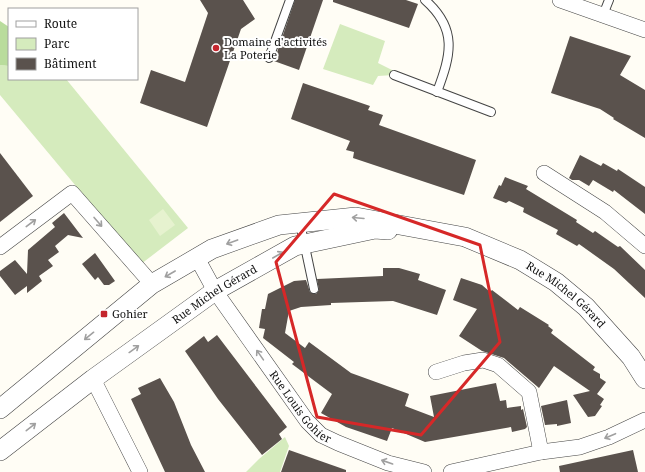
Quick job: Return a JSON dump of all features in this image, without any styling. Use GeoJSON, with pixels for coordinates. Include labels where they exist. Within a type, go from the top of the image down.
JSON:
{"type":"FeatureCollection","features":[{"type":"Feature","properties":{"kind":"street"},"geometry":{"type":"LineString","coordinates":[[560,0],[645,30]]}},
{"type":"Feature","properties":{"kind":"street"},"geometry":{"type":"LineString","coordinates":[[544,173],[605,212],[645,246]]}},
{"type":"Feature","properties":{"kind":"street"},"geometry":{"type":"LineString","coordinates":[[0,247],[72,193],[152,284]]}},
{"type":"Feature","properties":{"kind":"street","name":"Rue Michel Gérard"},"geometry":{"type":"LineString","coordinates":[[0,409],[152,284],[212,249],[279,226],[356,217],[465,237],[520,260],[556,282],[586,307],[631,357],[645,379]]}},
{"type":"Feature","properties":{"kind":"street","name":"Rue Michel Gérard"},"geometry":{"type":"LineString","coordinates":[[0,451],[93,379],[215,291],[295,246],[375,229],[465,237]]}},
{"type":"Feature","properties":{"kind":"street","name":"Rue Louis Gohier"},"geometry":{"type":"LineString","coordinates":[[198,258],[215,291],[307,421],[321,435],[388,463],[424,472]]}},
{"type":"Feature","properties":{"kind":"street"},"geometry":{"type":"LineString","coordinates":[[436,372],[464,363],[483,360],[498,365],[529,392],[542,452]]}},
{"type":"Feature","properties":{"kind":"street"},"geometry":{"type":"LineString","coordinates":[[93,379],[140,472]]}},
{"type":"Feature","properties":{"kind":"street"},"geometry":{"type":"LineString","coordinates":[[451,472],[542,452],[580,447],[609,437],[645,420]]}},
{"type":"Feature","properties":{"kind":"lane"},"geometry":{"type":"LineString","coordinates":[[269,58],[290,0]]}},
{"type":"Feature","properties":{"kind":"lane"},"geometry":{"type":"LineString","coordinates":[[425,0],[436,9],[448,33],[449,58],[437,92]]}},
{"type":"Feature","properties":{"kind":"lane"},"geometry":{"type":"LineString","coordinates":[[604,15],[609,0]]}},
{"type":"Feature","properties":{"kind":"lane"},"geometry":{"type":"LineString","coordinates":[[394,75],[491,112]]}},
{"type":"Feature","properties":{"kind":"lane"},"geometry":{"type":"LineString","coordinates":[[300,223],[314,289]]}},
{"type":"Feature","properties":{"kind":"highlighted area"},"geometry":{"type":"Polygon","coordinates":[[[334,194],[480,245],[500,342],[421,435],[317,417],[276,262],[334,194]]]}},
{"type":"Feature","properties":{"kind":"green space"},"geometry":{"type":"Polygon","coordinates":[[[0,21],[8,26],[8,66],[0,65],[0,21]]]}},
{"type":"Feature","properties":{"kind":"green space"},"geometry":{"type":"Polygon","coordinates":[[[340,24],[385,41],[378,63],[394,71],[394,75],[378,76],[373,85],[323,69],[340,24]]]}},
{"type":"Feature","properties":{"kind":"green space"},"geometry":{"type":"Polygon","coordinates":[[[0,65],[8,66],[8,80],[67,80],[188,228],[141,264],[0,95],[0,65]]]}},
{"type":"Feature","properties":{"kind":"green space"},"geometry":{"type":"Polygon","coordinates":[[[163,209],[175,225],[160,236],[149,220],[163,209]]]}},
{"type":"Feature","properties":{"kind":"green space"},"geometry":{"type":"Polygon","coordinates":[[[285,437],[289,446],[280,472],[246,472],[259,459],[285,437]]]}},
{"type":"Feature","properties":{"kind":"building","name":"Domaine d'activités La Poterie"},"geometry":{"type":"Polygon","coordinates":[[[200,0],[243,0],[255,19],[241,29],[207,127],[140,103],[151,70],[185,82],[208,13],[200,0]]]}},
{"type":"Feature","properties":{"kind":"building"},"geometry":{"type":"Polygon","coordinates":[[[295,0],[323,0],[299,70],[274,61],[295,0]]]}},
{"type":"Feature","properties":{"kind":"building"},"geometry":{"type":"Polygon","coordinates":[[[333,0],[406,0],[418,4],[409,28],[333,2],[333,0]]]}},
{"type":"Feature","properties":{"kind":"building"},"geometry":{"type":"Polygon","coordinates":[[[570,36],[631,56],[620,75],[645,90],[645,138],[613,119],[614,118],[600,109],[551,93],[570,36]]]}},
{"type":"Feature","properties":{"kind":"building"},"geometry":{"type":"Polygon","coordinates":[[[303,83],[370,106],[368,110],[383,115],[379,125],[476,160],[464,195],[353,158],[354,152],[346,150],[350,141],[291,119],[303,83]]]}},
{"type":"Feature","properties":{"kind":"building"},"geometry":{"type":"Polygon","coordinates":[[[0,153],[33,196],[0,222],[0,153]]]}},
{"type":"Feature","properties":{"kind":"building"},"geometry":{"type":"Polygon","coordinates":[[[580,155],[601,166],[603,163],[617,171],[618,169],[645,187],[645,214],[614,190],[613,192],[593,180],[589,186],[579,180],[572,180],[569,178],[580,155]]]}},
{"type":"Feature","properties":{"kind":"building"},"geometry":{"type":"Polygon","coordinates":[[[505,177],[528,186],[526,189],[577,220],[576,222],[593,233],[595,231],[618,247],[620,246],[645,270],[645,298],[614,269],[579,244],[577,246],[556,234],[558,230],[523,212],[524,208],[509,201],[506,203],[493,198],[499,185],[501,186],[505,177]]]}},
{"type":"Feature","properties":{"kind":"building"},"geometry":{"type":"Polygon","coordinates":[[[64,213],[83,238],[68,235],[55,246],[59,252],[48,260],[53,266],[39,276],[42,281],[27,293],[27,286],[15,295],[0,276],[0,271],[15,260],[27,274],[28,250],[55,227],[52,223],[64,213]]]}},
{"type":"Feature","properties":{"kind":"building"},"geometry":{"type":"Polygon","coordinates":[[[95,253],[115,281],[109,285],[104,285],[98,277],[95,280],[82,264],[95,253]]]}},
{"type":"Feature","properties":{"kind":"building"},"geometry":{"type":"Polygon","coordinates":[[[383,268],[399,268],[420,274],[418,280],[446,290],[437,315],[393,301],[331,303],[331,305],[301,307],[289,311],[285,333],[305,348],[309,342],[351,373],[409,394],[405,406],[434,417],[430,396],[496,383],[500,401],[506,400],[507,408],[521,406],[521,410],[523,409],[527,427],[525,429],[512,432],[511,427],[425,442],[392,428],[387,441],[346,427],[321,413],[332,394],[292,364],[294,362],[263,338],[265,329],[259,328],[262,309],[265,309],[268,294],[294,281],[306,280],[310,292],[316,294],[319,290],[317,279],[383,276],[383,268]]]}},
{"type":"Feature","properties":{"kind":"building"},"geometry":{"type":"Polygon","coordinates":[[[461,278],[482,285],[490,292],[492,290],[518,310],[520,307],[549,325],[548,326],[553,330],[551,333],[595,367],[593,370],[600,374],[600,378],[606,382],[597,394],[604,399],[600,405],[602,406],[595,416],[588,417],[573,395],[590,391],[554,366],[539,388],[504,358],[482,351],[459,336],[477,309],[453,300],[461,278]]]}},
{"type":"Feature","properties":{"kind":"building"},"geometry":{"type":"Polygon","coordinates":[[[217,335],[287,427],[279,434],[282,439],[262,455],[218,399],[185,351],[204,336],[208,342],[217,335]]]}},
{"type":"Feature","properties":{"kind":"building"},"geometry":{"type":"Polygon","coordinates":[[[160,378],[174,402],[191,445],[205,472],[165,472],[131,399],[141,394],[138,388],[160,378]]]}},
{"type":"Feature","properties":{"kind":"building"},"geometry":{"type":"Polygon","coordinates":[[[567,400],[571,423],[557,426],[557,424],[545,425],[541,406],[567,400]]]}},
{"type":"Feature","properties":{"kind":"building"},"geometry":{"type":"Polygon","coordinates":[[[289,450],[346,470],[346,472],[281,472],[289,450]]]}},
{"type":"Feature","properties":{"kind":"building"},"geometry":{"type":"Polygon","coordinates":[[[633,450],[638,472],[560,472],[559,466],[633,450]]]}},
{"type":"Feature","properties":{"kind":"place","name":"Domaine d'activités La Poterie"},"geometry":{"type":"Point","coordinates":[216,48]}},
{"type":"Feature","properties":{"kind":"place","name":"Gohier"},"geometry":{"type":"Point","coordinates":[104,314]}}]}
